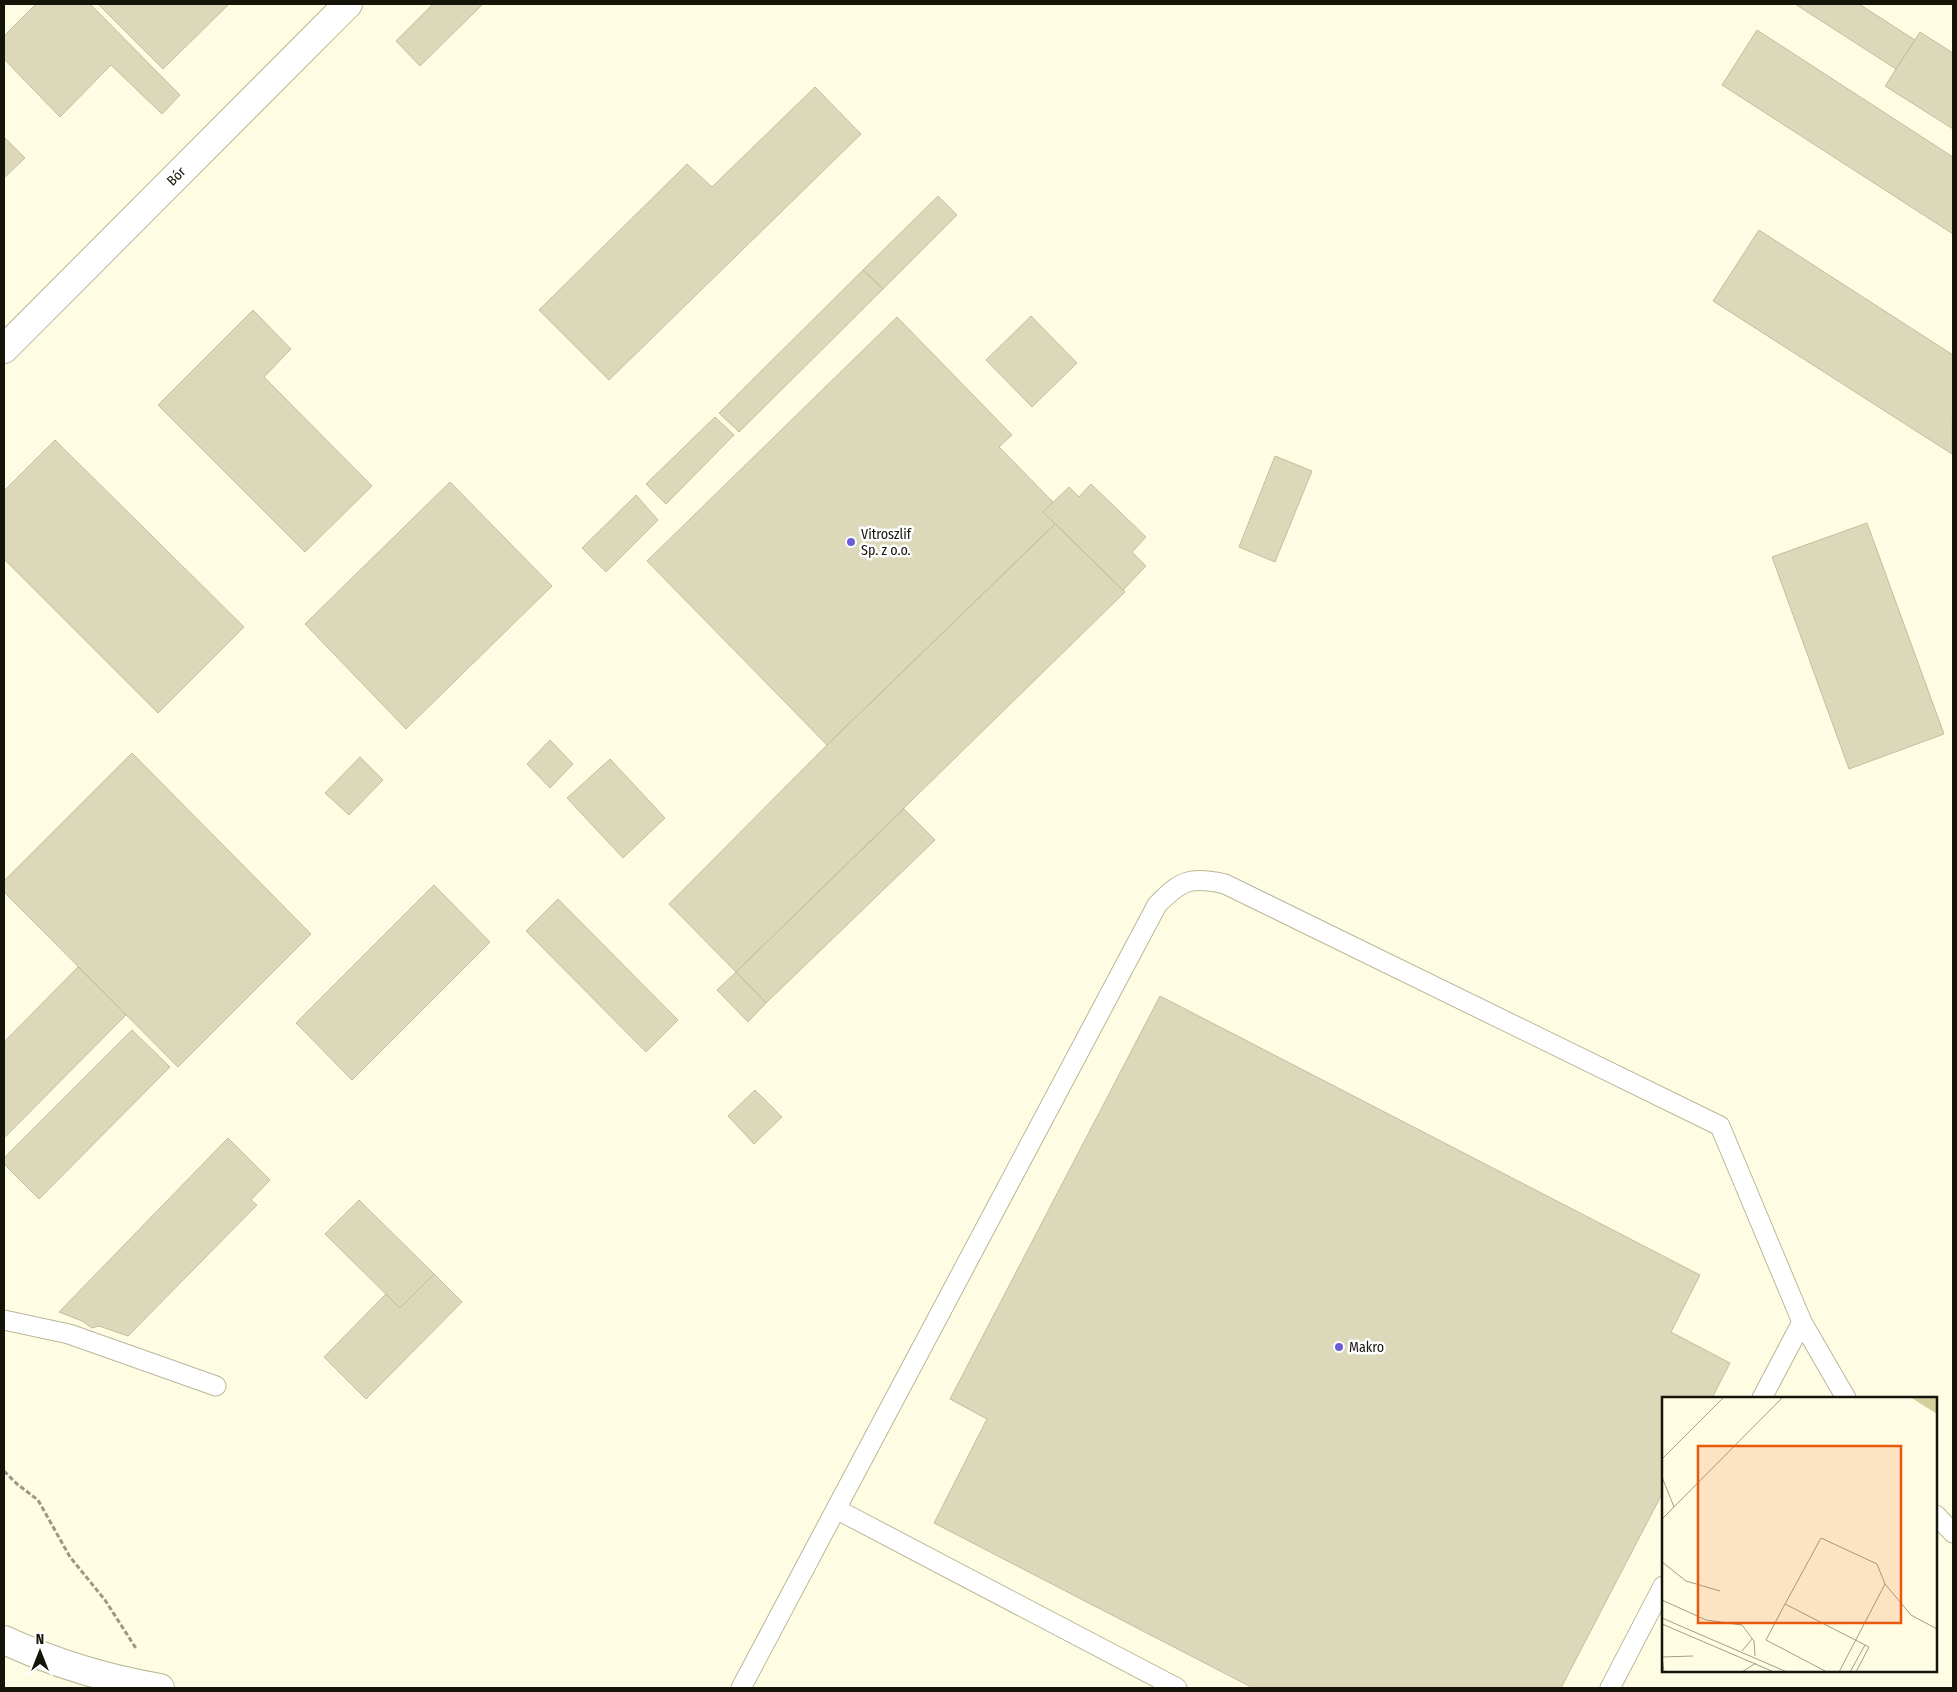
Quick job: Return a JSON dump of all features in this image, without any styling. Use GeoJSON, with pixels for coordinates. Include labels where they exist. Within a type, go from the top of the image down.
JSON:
{"type":"FeatureCollection","features":[{"type":"Feature","properties":{"kind":"street","name":"Bór"},"geometry":{"type":"LineString","coordinates":[[4,349],[348,4]]}},
{"type":"Feature","properties":{"kind":"street"},"geometry":{"type":"LineString","coordinates":[[4,1640],[39,1656],[77,1669],[157,1688]]}},
{"type":"Feature","properties":{"kind":"lane"},"geometry":{"type":"LineString","coordinates":[[741,1688],[1157,905],[1171,891],[1188,881],[1206,880],[1225,884],[1720,1126],[1802,1322],[1845,1397]]}},
{"type":"Feature","properties":{"kind":"lane"},"geometry":{"type":"LineString","coordinates":[[4,1320],[69,1334],[216,1386]]}},
{"type":"Feature","properties":{"kind":"lane"},"geometry":{"type":"LineString","coordinates":[[1763,1397],[1802,1322]]}},
{"type":"Feature","properties":{"kind":"lane"},"geometry":{"type":"LineString","coordinates":[[836,1509],[1177,1688]]}},
{"type":"Feature","properties":{"kind":"lane"},"geometry":{"type":"LineString","coordinates":[[1937,1515],[1953,1533]]}},
{"type":"Feature","properties":{"kind":"lane"},"geometry":{"type":"LineString","coordinates":[[1610,1688],[1662,1588]]}},
{"type":"Feature","properties":{"kind":"path"},"geometry":{"type":"LineString","coordinates":[[4,1471],[16,1484],[38,1500],[70,1557],[106,1600],[139,1652],[157,1688]]}},
{"type":"Feature","properties":{"kind":"building"},"geometry":{"type":"Polygon","coordinates":[[[36,4],[90,4],[180,95],[162,114],[111,65],[60,117],[4,59],[4,36],[36,4]]]}},
{"type":"Feature","properties":{"kind":"building"},"geometry":{"type":"Polygon","coordinates":[[[98,4],[229,4],[163,69],[98,4]]]}},
{"type":"Feature","properties":{"kind":"building"},"geometry":{"type":"Polygon","coordinates":[[[433,4],[483,4],[420,66],[396,41],[433,4]]]}},
{"type":"Feature","properties":{"kind":"building"},"geometry":{"type":"Polygon","coordinates":[[[1795,4],[1859,4],[1915,40],[1896,69],[1795,4]]]}},
{"type":"Feature","properties":{"kind":"building"},"geometry":{"type":"Polygon","coordinates":[[[1757,30],[1953,157],[1953,234],[1722,85],[1757,30]]]}},
{"type":"Feature","properties":{"kind":"building"},"geometry":{"type":"Polygon","coordinates":[[[1920,32],[1953,53],[1953,129],[1885,86],[1920,32]]]}},
{"type":"Feature","properties":{"kind":"building"},"geometry":{"type":"Polygon","coordinates":[[[815,87],[861,134],[609,380],[539,310],[687,164],[712,187],[815,87]]]}},
{"type":"Feature","properties":{"kind":"building"},"geometry":{"type":"Polygon","coordinates":[[[4,137],[25,158],[4,178],[4,137]]]}},
{"type":"Feature","properties":{"kind":"building"},"geometry":{"type":"Polygon","coordinates":[[[938,196],[957,215],[883,289],[863,270],[938,196]]]}},
{"type":"Feature","properties":{"kind":"building"},"geometry":{"type":"Polygon","coordinates":[[[1759,230],[1953,355],[1952,454],[1713,301],[1759,230]]]}},
{"type":"Feature","properties":{"kind":"building"},"geometry":{"type":"Polygon","coordinates":[[[863,270],[883,289],[739,432],[719,413],[863,270]]]}},
{"type":"Feature","properties":{"kind":"building"},"geometry":{"type":"Polygon","coordinates":[[[253,310],[291,349],[264,377],[372,486],[305,552],[158,405],[253,310]]]}},
{"type":"Feature","properties":{"kind":"building"},"geometry":{"type":"Polygon","coordinates":[[[1031,316],[1077,363],[1032,407],[986,360],[1031,316]]]}},
{"type":"Feature","properties":{"kind":"building","name":"Vitroszlif Sp. z o.o."},"geometry":{"type":"Polygon","coordinates":[[[897,317],[1012,435],[999,447],[1053,502],[1043,512],[1055,524],[827,745],[647,561],[897,317]]]}},
{"type":"Feature","properties":{"kind":"building"},"geometry":{"type":"Polygon","coordinates":[[[715,417],[734,435],[666,504],[646,484],[715,417]]]}},
{"type":"Feature","properties":{"kind":"building"},"geometry":{"type":"Polygon","coordinates":[[[55,440],[244,627],[158,713],[4,559],[4,491],[55,440]]]}},
{"type":"Feature","properties":{"kind":"building"},"geometry":{"type":"Polygon","coordinates":[[[1275,456],[1312,471],[1275,562],[1239,547],[1275,456]]]}},
{"type":"Feature","properties":{"kind":"building"},"geometry":{"type":"Polygon","coordinates":[[[450,482],[552,586],[406,729],[305,624],[450,482]]]}},
{"type":"Feature","properties":{"kind":"building"},"geometry":{"type":"Polygon","coordinates":[[[1091,484],[1146,537],[1132,552],[1146,566],[1123,590],[1043,512],[1069,487],[1079,497],[1091,484]]]}},
{"type":"Feature","properties":{"kind":"building"},"geometry":{"type":"Polygon","coordinates":[[[636,495],[658,520],[606,572],[582,548],[636,495]]]}},
{"type":"Feature","properties":{"kind":"building"},"geometry":{"type":"Polygon","coordinates":[[[1867,523],[1944,734],[1849,769],[1772,557],[1867,523]]]}},
{"type":"Feature","properties":{"kind":"building"},"geometry":{"type":"Polygon","coordinates":[[[1055,524],[1125,592],[736,972],[669,904],[827,745],[1055,524]]]}},
{"type":"Feature","properties":{"kind":"building"},"geometry":{"type":"Polygon","coordinates":[[[550,740],[573,764],[550,788],[527,764],[550,740]]]}},
{"type":"Feature","properties":{"kind":"building"},"geometry":{"type":"Polygon","coordinates":[[[132,753],[311,934],[178,1067],[4,892],[4,881],[132,753]]]}},
{"type":"Feature","properties":{"kind":"building"},"geometry":{"type":"Polygon","coordinates":[[[360,757],[383,780],[349,815],[325,793],[360,757]]]}},
{"type":"Feature","properties":{"kind":"building"},"geometry":{"type":"Polygon","coordinates":[[[610,759],[665,818],[623,858],[567,798],[610,759]]]}},
{"type":"Feature","properties":{"kind":"building"},"geometry":{"type":"Polygon","coordinates":[[[904,809],[935,840],[766,1003],[736,972],[904,809]]]}},
{"type":"Feature","properties":{"kind":"building"},"geometry":{"type":"Polygon","coordinates":[[[434,885],[490,942],[352,1080],[296,1023],[434,885]]]}},
{"type":"Feature","properties":{"kind":"building"},"geometry":{"type":"Polygon","coordinates":[[[558,899],[678,1020],[646,1052],[526,931],[558,899]]]}},
{"type":"Feature","properties":{"kind":"building"},"geometry":{"type":"Polygon","coordinates":[[[78,967],[126,1015],[4,1138],[4,1042],[78,967]]]}},
{"type":"Feature","properties":{"kind":"building"},"geometry":{"type":"Polygon","coordinates":[[[736,972],[766,1003],[748,1022],[717,990],[736,972]]]}},
{"type":"Feature","properties":{"kind":"building","name":"Makro"},"geometry":{"type":"Polygon","coordinates":[[[1160,996],[1700,1275],[1671,1332],[1730,1363],[1713,1397],[1662,1397],[1662,1494],[1561,1688],[1253,1688],[934,1523],[987,1419],[950,1399],[1160,996]]]}},
{"type":"Feature","properties":{"kind":"building"},"geometry":{"type":"Polygon","coordinates":[[[132,1030],[170,1067],[39,1199],[4,1164],[4,1158],[132,1030]]]}},
{"type":"Feature","properties":{"kind":"building"},"geometry":{"type":"Polygon","coordinates":[[[755,1090],[782,1117],[754,1144],[728,1116],[755,1090]]]}},
{"type":"Feature","properties":{"kind":"building"},"geometry":{"type":"Polygon","coordinates":[[[228,1138],[270,1180],[251,1200],[257,1205],[128,1336],[99,1326],[92,1328],[82,1321],[59,1312],[228,1138]]]}},
{"type":"Feature","properties":{"kind":"building"},"geometry":{"type":"Polygon","coordinates":[[[359,1200],[434,1274],[400,1308],[325,1234],[359,1200]]]}},
{"type":"Feature","properties":{"kind":"building"},"geometry":{"type":"Polygon","coordinates":[[[434,1274],[462,1302],[366,1399],[324,1357],[386,1294],[400,1308],[434,1274]]]}},
{"type":"Feature","properties":{"kind":"place","name":"Vitroszlif Sp. z o.o."},"geometry":{"type":"Point","coordinates":[851,542]}},
{"type":"Feature","properties":{"kind":"place","name":"Makro"},"geometry":{"type":"Point","coordinates":[1339,1347]}}]}
